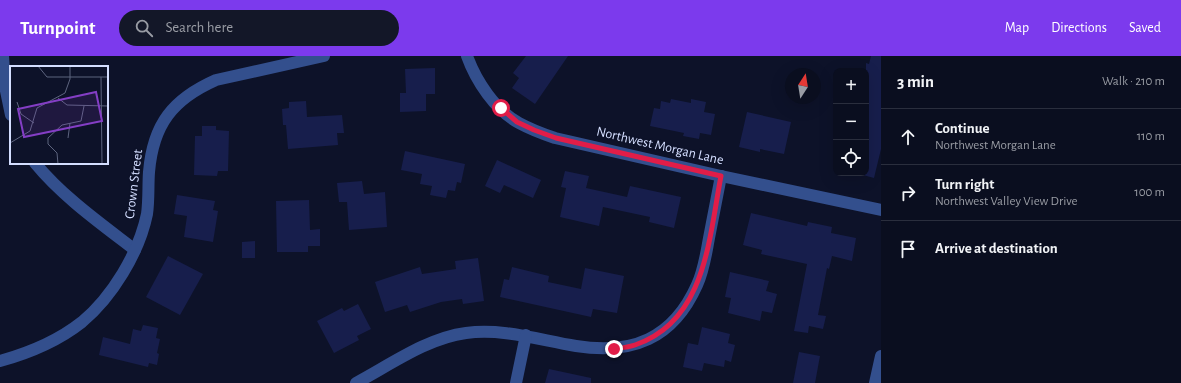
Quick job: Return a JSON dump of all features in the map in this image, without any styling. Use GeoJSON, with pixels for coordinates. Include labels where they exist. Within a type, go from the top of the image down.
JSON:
{"type":"FeatureCollection","features":[{"type":"Feature","properties":{"kind":"street"},"geometry":{"type":"LineString","coordinates":[[3,56],[5,86],[10,110]]}},
{"type":"Feature","properties":{"kind":"street","name":"Crown Street"},"geometry":{"type":"LineString","coordinates":[[0,360],[17,356],[40,347],[64,334],[82,322],[114,286],[135,250],[142,234],[147,214],[152,151],[165,118],[176,104],[201,86],[216,80],[324,56]]}},
{"type":"Feature","properties":{"kind":"street","name":"Northwest Morgan Lane"},"geometry":{"type":"LineString","coordinates":[[467,56],[483,89],[517,122],[534,130],[556,138],[721,176],[881,210]]}},
{"type":"Feature","properties":{"kind":"street"},"geometry":{"type":"LineString","coordinates":[[36,164],[53,184],[71,200],[135,250]]}},
{"type":"Feature","properties":{"kind":"street"},"geometry":{"type":"LineString","coordinates":[[356,383],[440,339],[465,333],[493,332],[526,336],[590,348],[614,349],[634,346],[652,337],[672,323],[685,308],[698,284],[705,260],[721,176]]}},
{"type":"Feature","properties":{"kind":"street"},"geometry":{"type":"LineString","coordinates":[[516,383],[526,336]]}},
{"type":"Feature","properties":{"kind":"street"},"geometry":{"type":"LineString","coordinates":[[876,383],[881,356]]}},
{"type":"Feature","properties":{"kind":"building"},"geometry":{"type":"Polygon","coordinates":[[[526,56],[568,56],[535,104],[512,88],[519,78],[513,73],[526,56]]]}},
{"type":"Feature","properties":{"kind":"building"},"geometry":{"type":"Polygon","coordinates":[[[871,56],[881,56],[881,149],[874,178],[867,176],[869,176],[869,68],[866,68],[866,63],[869,64],[871,56]]]}},
{"type":"Feature","properties":{"kind":"building"},"geometry":{"type":"Polygon","coordinates":[[[435,68],[435,94],[426,94],[426,111],[400,112],[400,93],[406,93],[405,69],[435,68]]]}},
{"type":"Feature","properties":{"kind":"building"},"geometry":{"type":"Polygon","coordinates":[[[671,99],[691,103],[691,99],[706,102],[704,112],[715,114],[711,135],[700,133],[699,139],[683,136],[684,133],[650,126],[654,108],[660,109],[661,101],[670,103],[671,99]]]}},
{"type":"Feature","properties":{"kind":"building"},"geometry":{"type":"Polygon","coordinates":[[[306,101],[307,117],[342,115],[344,133],[337,133],[338,145],[288,149],[286,125],[283,125],[282,109],[289,108],[289,102],[306,101]]]}},
{"type":"Feature","properties":{"kind":"building"},"geometry":{"type":"Polygon","coordinates":[[[747,112],[791,122],[784,154],[760,149],[760,152],[739,147],[747,112]]]}},
{"type":"Feature","properties":{"kind":"building"},"geometry":{"type":"Polygon","coordinates":[[[202,126],[216,126],[216,130],[229,131],[228,171],[218,171],[217,176],[194,175],[195,136],[202,136],[202,126]]]}},
{"type":"Feature","properties":{"kind":"building"},"geometry":{"type":"Polygon","coordinates":[[[405,151],[465,164],[461,183],[457,182],[455,191],[448,190],[446,198],[430,195],[432,186],[420,184],[422,174],[401,170],[405,151]]]}},
{"type":"Feature","properties":{"kind":"building"},"geometry":{"type":"Polygon","coordinates":[[[497,160],[541,180],[533,198],[504,185],[500,193],[485,186],[497,160]]]}},
{"type":"Feature","properties":{"kind":"building"},"geometry":{"type":"Polygon","coordinates":[[[565,171],[589,176],[586,188],[627,197],[630,186],[681,197],[674,228],[649,222],[650,217],[603,207],[599,226],[560,217],[566,188],[561,187],[565,171]]]}},
{"type":"Feature","properties":{"kind":"building"},"geometry":{"type":"Polygon","coordinates":[[[362,181],[364,194],[385,192],[387,227],[349,230],[347,202],[339,202],[337,183],[362,181]]]}},
{"type":"Feature","properties":{"kind":"building"},"geometry":{"type":"Polygon","coordinates":[[[177,195],[215,201],[213,210],[218,211],[213,242],[184,237],[187,216],[174,214],[177,195]]]}},
{"type":"Feature","properties":{"kind":"building"},"geometry":{"type":"Polygon","coordinates":[[[309,200],[310,230],[320,229],[320,246],[308,246],[308,252],[277,252],[276,201],[309,200]]]}},
{"type":"Feature","properties":{"kind":"building"},"geometry":{"type":"Polygon","coordinates":[[[751,213],[807,226],[808,222],[832,227],[831,233],[856,238],[852,261],[832,256],[829,269],[827,268],[818,315],[826,316],[823,329],[809,326],[808,333],[794,331],[807,264],[761,254],[762,250],[743,245],[751,213]]]}},
{"type":"Feature","properties":{"kind":"building"},"geometry":{"type":"Polygon","coordinates":[[[255,241],[255,258],[242,258],[242,242],[255,241]]]}},
{"type":"Feature","properties":{"kind":"building"},"geometry":{"type":"Polygon","coordinates":[[[168,256],[203,274],[180,315],[146,297],[168,256]]]}},
{"type":"Feature","properties":{"kind":"building"},"geometry":{"type":"Polygon","coordinates":[[[478,258],[484,301],[463,304],[462,299],[441,302],[410,312],[407,305],[385,312],[375,282],[420,267],[422,274],[456,269],[455,261],[478,258]]]}},
{"type":"Feature","properties":{"kind":"building"},"geometry":{"type":"Polygon","coordinates":[[[512,267],[549,276],[548,282],[581,289],[585,268],[624,276],[617,313],[593,309],[591,317],[500,297],[504,279],[509,280],[512,267]]]}},
{"type":"Feature","properties":{"kind":"building"},"geometry":{"type":"Polygon","coordinates":[[[730,272],[769,281],[766,291],[777,294],[772,313],[762,311],[760,321],[728,313],[731,298],[725,297],[730,272]]]}},
{"type":"Feature","properties":{"kind":"building"},"geometry":{"type":"Polygon","coordinates":[[[358,304],[371,329],[357,336],[359,340],[334,353],[317,321],[342,308],[344,311],[358,304]]]}},
{"type":"Feature","properties":{"kind":"building"},"geometry":{"type":"Polygon","coordinates":[[[143,325],[158,328],[156,338],[160,339],[157,353],[159,354],[157,365],[149,363],[148,367],[99,355],[103,337],[130,344],[133,329],[141,331],[143,325]]]}},
{"type":"Feature","properties":{"kind":"building"},"geometry":{"type":"Polygon","coordinates":[[[702,327],[730,334],[728,343],[735,345],[731,362],[725,360],[724,367],[704,363],[702,371],[683,367],[688,343],[698,345],[702,327]]]}},
{"type":"Feature","properties":{"kind":"building"},"geometry":{"type":"Polygon","coordinates":[[[799,352],[820,356],[815,383],[793,383],[799,352]]]}},
{"type":"Feature","properties":{"kind":"building"},"geometry":{"type":"Polygon","coordinates":[[[549,369],[591,378],[591,383],[545,383],[549,369]]]}},
{"type":"Feature","properties":{"kind":"route"},"geometry":{"type":"LineString","coordinates":[[501,108],[517,122],[556,138],[721,176],[705,260],[698,284],[685,308],[672,323],[652,337],[634,346],[614,349]]}}]}
